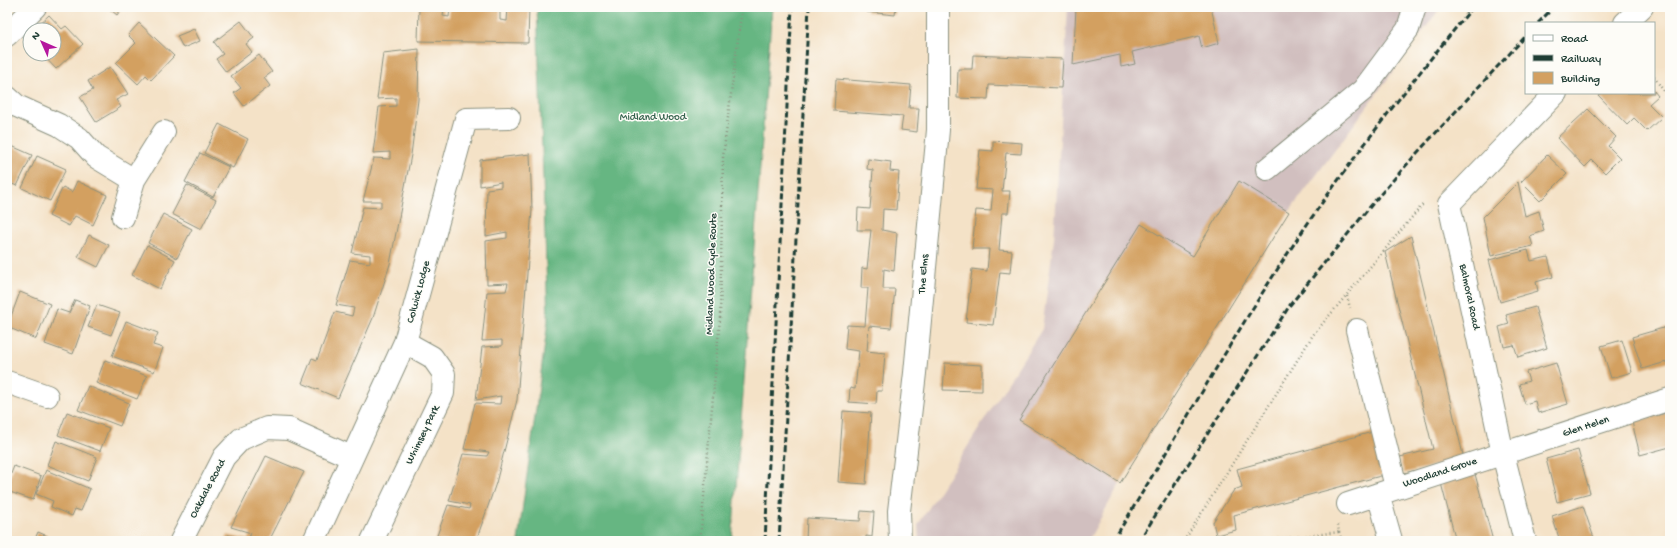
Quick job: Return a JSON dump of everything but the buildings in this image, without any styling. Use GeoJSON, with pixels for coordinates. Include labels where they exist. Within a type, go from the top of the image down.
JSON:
{"type":"FeatureCollection","features":[{"type":"Feature","properties":{"kind":"street"},"geometry":{"type":"LineString","coordinates":[[7,35],[35,7]]}},
{"type":"Feature","properties":{"kind":"street","name":"The Elms"},"geometry":{"type":"LineString","coordinates":[[900,541],[899,511],[915,373],[938,130],[938,7]]}},
{"type":"Feature","properties":{"kind":"street"},"geometry":{"type":"LineString","coordinates":[[1267,169],[1363,90],[1408,29],[1416,7]]}},
{"type":"Feature","properties":{"kind":"street"},"geometry":{"type":"LineString","coordinates":[[1625,22],[1642,7]]}},
{"type":"Feature","properties":{"kind":"street"},"geometry":{"type":"LineString","coordinates":[[1449,204],[1555,94]]}},
{"type":"Feature","properties":{"kind":"street"},"geometry":{"type":"LineString","coordinates":[[7,97],[17,106],[59,125],[79,138],[96,157],[134,180]]}},
{"type":"Feature","properties":{"kind":"street","name":"Colwick Lodge"},"geometry":{"type":"LineString","coordinates":[[314,541],[405,342],[466,119],[509,118]]}},
{"type":"Feature","properties":{"kind":"street"},"geometry":{"type":"LineString","coordinates":[[123,217],[134,180],[164,132]]}},
{"type":"Feature","properties":{"kind":"street","name":"Balmoral Road"},"geometry":{"type":"LineString","coordinates":[[1449,204],[1503,454],[1525,541]]}},
{"type":"Feature","properties":{"kind":"street"},"geometry":{"type":"LineString","coordinates":[[1357,330],[1387,491],[1391,540]]}},
{"type":"Feature","properties":{"kind":"street","name":"Whimsey Park"},"geometry":{"type":"LineString","coordinates":[[372,541],[443,393],[444,374],[432,357],[405,342]]}},
{"type":"Feature","properties":{"kind":"street"},"geometry":{"type":"LineString","coordinates":[[7,382],[47,396]]}},
{"type":"Feature","properties":{"kind":"street","name":"Glen Helen"},"geometry":{"type":"LineString","coordinates":[[1503,454],[1670,399]]}},
{"type":"Feature","properties":{"kind":"street","name":"Oakdale Road"},"geometry":{"type":"LineString","coordinates":[[181,541],[224,456],[241,439],[266,428],[289,429],[352,457]]}},
{"type":"Feature","properties":{"kind":"street","name":"Woodland Grove"},"geometry":{"type":"LineString","coordinates":[[1348,504],[1503,454]]}},
{"type":"Feature","properties":{"kind":"path","name":"Midland Wood Cycle Route"},"geometry":{"type":"LineString","coordinates":[[700,541],[720,318],[723,157],[742,7]]}},
{"type":"Feature","properties":{"kind":"path"},"geometry":{"type":"LineString","coordinates":[[1655,78],[1670,100]]}},
{"type":"Feature","properties":{"kind":"path"},"geometry":{"type":"LineString","coordinates":[[1184,541],[1313,336],[1429,197],[1449,204]]}},
{"type":"Feature","properties":{"kind":"path"},"geometry":{"type":"LineString","coordinates":[[1342,541],[1338,521],[1348,504]]}},
{"type":"Feature","properties":{"kind":"path"},"geometry":{"type":"LineString","coordinates":[[1262,541],[1339,532]]}},
{"type":"Feature","properties":{"kind":"path"},"geometry":{"type":"LineString","coordinates":[[1328,541],[1329,533]]}},
{"type":"Feature","properties":{"kind":"shaded area"},"geometry":{"type":"Polygon","coordinates":[[[1068,7],[1441,7],[1289,212],[1120,483],[1088,541],[919,541],[918,525],[1042,329],[1054,239],[1068,7]]]}},
{"type":"Feature","properties":{"kind":"green space","name":"Midland Wood"},"geometry":{"type":"Polygon","coordinates":[[[537,7],[772,7],[732,541],[518,541],[548,321],[537,7]]]}},
{"type":"Feature","properties":{"kind":"railway"},"geometry":{"type":"LineString","coordinates":[[765,541],[792,7]]}},
{"type":"Feature","properties":{"kind":"railway"},"geometry":{"type":"LineString","coordinates":[[779,541],[809,7]]}},
{"type":"Feature","properties":{"kind":"railway"},"geometry":{"type":"LineString","coordinates":[[1113,541],[1257,301],[1308,223],[1388,114],[1473,7]]}},
{"type":"Feature","properties":{"kind":"railway"},"geometry":{"type":"LineString","coordinates":[[1539,22],[1554,7]]}},
{"type":"Feature","properties":{"kind":"railway"},"geometry":{"type":"LineString","coordinates":[[1139,541],[1290,305],[1378,197],[1525,37]]}}]}
